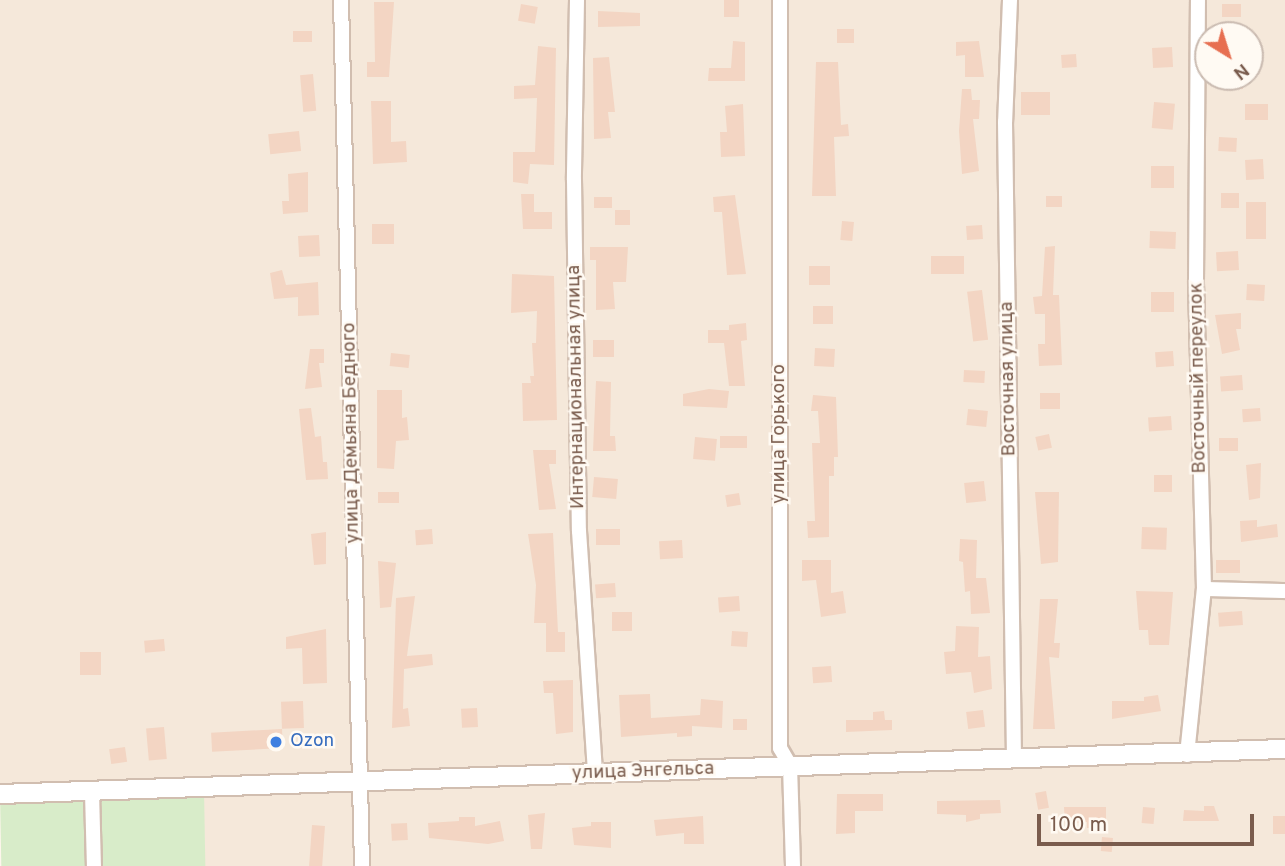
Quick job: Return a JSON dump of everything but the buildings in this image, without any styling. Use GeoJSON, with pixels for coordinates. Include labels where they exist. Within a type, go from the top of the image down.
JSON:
{"type":"FeatureCollection","features":[{"type":"Feature","properties":{"kind":"street","name":"улица Демьяна Бедного"},"geometry":{"type":"LineString","coordinates":[[341,0],[362,866]]}},
{"type":"Feature","properties":{"kind":"street","name":"Интернациональная улица"},"geometry":{"type":"LineString","coordinates":[[577,0],[574,180],[579,531],[595,774]]}},
{"type":"Feature","properties":{"kind":"street","name":"улица Горького"},"geometry":{"type":"LineString","coordinates":[[780,0],[780,748],[790,765],[793,866]]}},
{"type":"Feature","properties":{"kind":"street","name":"Восточная улица"},"geometry":{"type":"LineString","coordinates":[[1010,0],[1005,122],[1014,759]]}},
{"type":"Feature","properties":{"kind":"street","name":"Восточный переулок"},"geometry":{"type":"LineString","coordinates":[[1187,755],[1204,589],[1196,281],[1198,0]]}},
{"type":"Feature","properties":{"kind":"street"},"geometry":{"type":"LineString","coordinates":[[1204,589],[1285,591]]}},
{"type":"Feature","properties":{"kind":"street","name":"улица Энгельса"},"geometry":{"type":"LineString","coordinates":[[0,794],[359,785],[790,765],[1187,755],[1285,749]]}},
{"type":"Feature","properties":{"kind":"street"},"geometry":{"type":"LineString","coordinates":[[92,792],[94,866]]}},
{"type":"Feature","properties":{"kind":"shaded area"},"geometry":{"type":"Polygon","coordinates":[[[0,0],[1285,0],[1285,866],[205,866],[203,789],[0,794],[0,0]]]}},
{"type":"Feature","properties":{"kind":"green space"},"geometry":{"type":"Polygon","coordinates":[[[204,789],[205,866],[1,866],[0,793],[204,789]]]}},
{"type":"Feature","properties":{"kind":"place","name":"Ozon"},"geometry":{"type":"Point","coordinates":[276,742]}}]}
